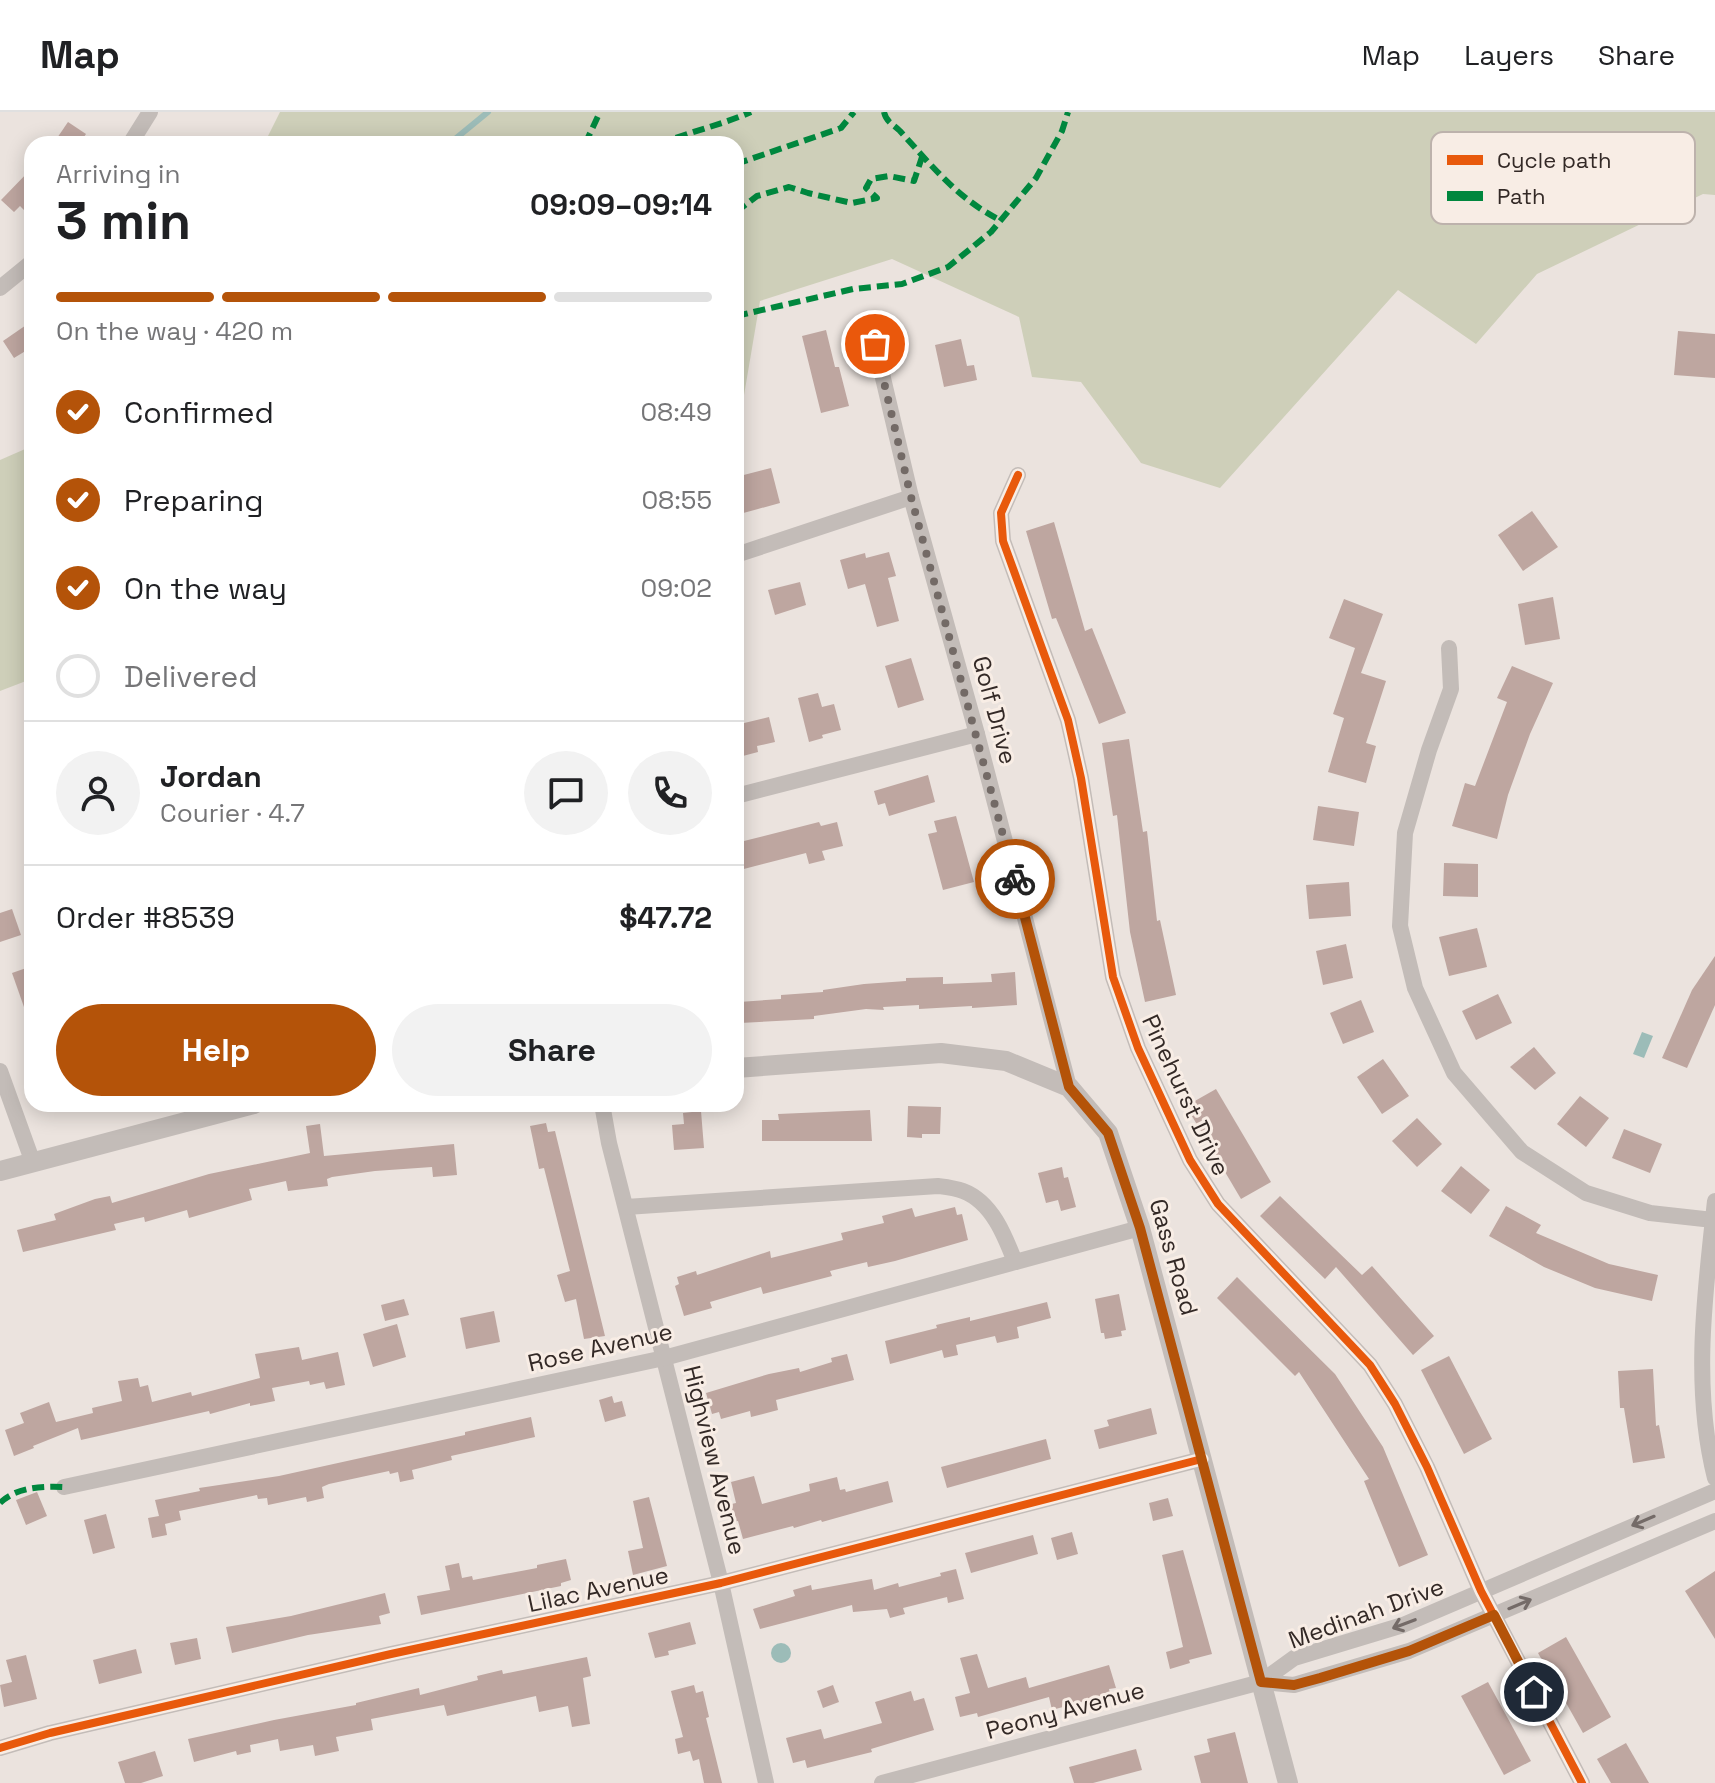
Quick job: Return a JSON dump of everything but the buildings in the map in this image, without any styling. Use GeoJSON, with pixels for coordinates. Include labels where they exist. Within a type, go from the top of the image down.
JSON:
{"type":"FeatureCollection","features":[{"type":"Feature","properties":{"kind":"street"},"geometry":{"type":"LineString","coordinates":[[135,136],[150,112]]}},
{"type":"Feature","properties":{"kind":"street"},"geometry":{"type":"LineString","coordinates":[[0,288],[24,268]]}},
{"type":"Feature","properties":{"kind":"street","name":"Golf Drive"},"geometry":{"type":"LineString","coordinates":[[875,344],[911,497],[977,734],[1069,1087]]}},
{"type":"Feature","properties":{"kind":"street","name":"Pinehurst Drive"},"geometry":{"type":"LineString","coordinates":[[1018,475],[1001,513],[1003,541],[1068,720],[1081,778],[1113,977],[1138,1048],[1190,1160],[1218,1204],[1370,1365],[1395,1404],[1427,1467],[1481,1591],[1582,1783]]}},
{"type":"Feature","properties":{"kind":"street"},"geometry":{"type":"LineString","coordinates":[[744,552],[911,497]]}},
{"type":"Feature","properties":{"kind":"street"},"geometry":{"type":"LineString","coordinates":[[1449,648],[1451,689],[1405,833],[1400,926],[1415,988],[1454,1073],[1522,1152],[1586,1193],[1650,1213],[1713,1220]]}},
{"type":"Feature","properties":{"kind":"street"},"geometry":{"type":"LineString","coordinates":[[744,794],[977,734]]}},
{"type":"Feature","properties":{"kind":"street","name":"Gass Road"},"geometry":{"type":"LineString","coordinates":[[744,1067],[941,1053],[1006,1061],[1069,1087],[1108,1133],[1140,1228],[1288,1783]]}},
{"type":"Feature","properties":{"kind":"street"},"geometry":{"type":"LineString","coordinates":[[0,1071],[32,1160]]}},
{"type":"Feature","properties":{"kind":"street"},"geometry":{"type":"LineString","coordinates":[[0,1171],[32,1160],[222,1112]]}},
{"type":"Feature","properties":{"kind":"street","name":"Highview Avenue"},"geometry":{"type":"LineString","coordinates":[[603,1112],[721,1583],[766,1783]]}},
{"type":"Feature","properties":{"kind":"street"},"geometry":{"type":"LineString","coordinates":[[626,1207],[938,1186],[964,1191],[983,1204],[1002,1230],[1015,1262]]}},
{"type":"Feature","properties":{"kind":"street"},"geometry":{"type":"LineString","coordinates":[[1715,1201],[1703,1307],[1702,1385],[1709,1453],[1715,1478]]}},
{"type":"Feature","properties":{"kind":"street","name":"Rose Avenue"},"geometry":{"type":"LineString","coordinates":[[64,1487],[664,1358],[1140,1228]]}},
{"type":"Feature","properties":{"kind":"street","name":"Lilac Avenue"},"geometry":{"type":"LineString","coordinates":[[0,1748],[50,1733],[329,1669],[721,1583],[1202,1459]]}},
{"type":"Feature","properties":{"kind":"street","name":"Medinah Drive"},"geometry":{"type":"LineString","coordinates":[[1261,1682],[1294,1658],[1403,1625],[1715,1491]]}},
{"type":"Feature","properties":{"kind":"street","name":"Medinah Drive"},"geometry":{"type":"LineString","coordinates":[[1261,1682],[1294,1685],[1409,1651],[1715,1521]]}},
{"type":"Feature","properties":{"kind":"street","name":"Peony Avenue"},"geometry":{"type":"LineString","coordinates":[[882,1783],[1261,1682]]}},
{"type":"Feature","properties":{"kind":"green space"},"geometry":{"type":"Polygon","coordinates":[[[280,112],[1715,112],[1715,195],[1703,194],[1695,198],[1695,132],[1431,132],[1431,224],[1641,224],[1537,274],[1476,344],[1398,290],[1220,488],[1141,463],[1081,382],[1032,377],[1019,317],[892,259],[760,301],[744,395],[744,136],[268,136],[280,112]]]}},
{"type":"Feature","properties":{"kind":"green space"},"geometry":{"type":"Polygon","coordinates":[[[24,450],[24,682],[0,691],[0,460],[24,450]]]}},
{"type":"Feature","properties":{"kind":"water"},"geometry":{"type":"Polygon","coordinates":[[[1642,1032],[1653,1036],[1644,1058],[1633,1054],[1642,1032]]]}},
{"type":"Feature","properties":{"kind":"water"},"geometry":{"type":"Polygon","coordinates":[[[781,1643],[788,1646],[791,1653],[788,1660],[781,1663],[774,1660],[771,1653],[774,1646],[781,1643]]]}},
{"type":"Feature","properties":{"kind":"waterway"},"geometry":{"type":"LineString","coordinates":[[459,136],[488,112]]}},
{"type":"Feature","properties":{"kind":"marked path"},"geometry":{"type":"LineString","coordinates":[[589,136],[600,112]]}},
{"type":"Feature","properties":{"kind":"marked path"},"geometry":{"type":"LineString","coordinates":[[683,136],[751,112]]}},
{"type":"Feature","properties":{"kind":"marked path"},"geometry":{"type":"LineString","coordinates":[[744,161],[841,128],[854,112]]}},
{"type":"Feature","properties":{"kind":"marked path"},"geometry":{"type":"LineString","coordinates":[[884,112],[888,121],[946,180],[971,202],[1000,220]]}},
{"type":"Feature","properties":{"kind":"marked path"},"geometry":{"type":"LineString","coordinates":[[744,314],[853,289],[902,284],[948,267],[991,232],[1036,178],[1062,131],[1068,112]]}},
{"type":"Feature","properties":{"kind":"marked path"},"geometry":{"type":"LineString","coordinates":[[744,206],[757,196],[789,187],[852,203],[877,198],[866,188],[871,179],[889,176],[914,181],[922,157]]}},
{"type":"Feature","properties":{"kind":"marked path"},"geometry":{"type":"LineString","coordinates":[[0,1503],[22,1491],[64,1487]]}},
{"type":"Feature","properties":{"kind":"cycle path"},"geometry":{"type":"LineString","coordinates":[[1018,475],[1001,513],[1003,541],[1068,720],[1081,778],[1113,977],[1138,1048],[1190,1160],[1218,1204],[1370,1365],[1395,1404],[1427,1467],[1481,1591],[1582,1783]]}},
{"type":"Feature","properties":{"kind":"cycle path"},"geometry":{"type":"LineString","coordinates":[[0,1748],[50,1733],[391,1654],[721,1583],[1202,1459]]}},
{"type":"Feature","properties":{"kind":"way so far"},"geometry":{"type":"LineString","coordinates":[[875,344],[911,497],[1015,879]]}},
{"type":"Feature","properties":{"kind":"route"},"geometry":{"type":"LineString","coordinates":[[1015,879],[1069,1087],[1108,1133],[1140,1228],[1261,1682],[1294,1685],[1320,1678],[1409,1651],[1494,1615],[1534,1692]]}}]}
